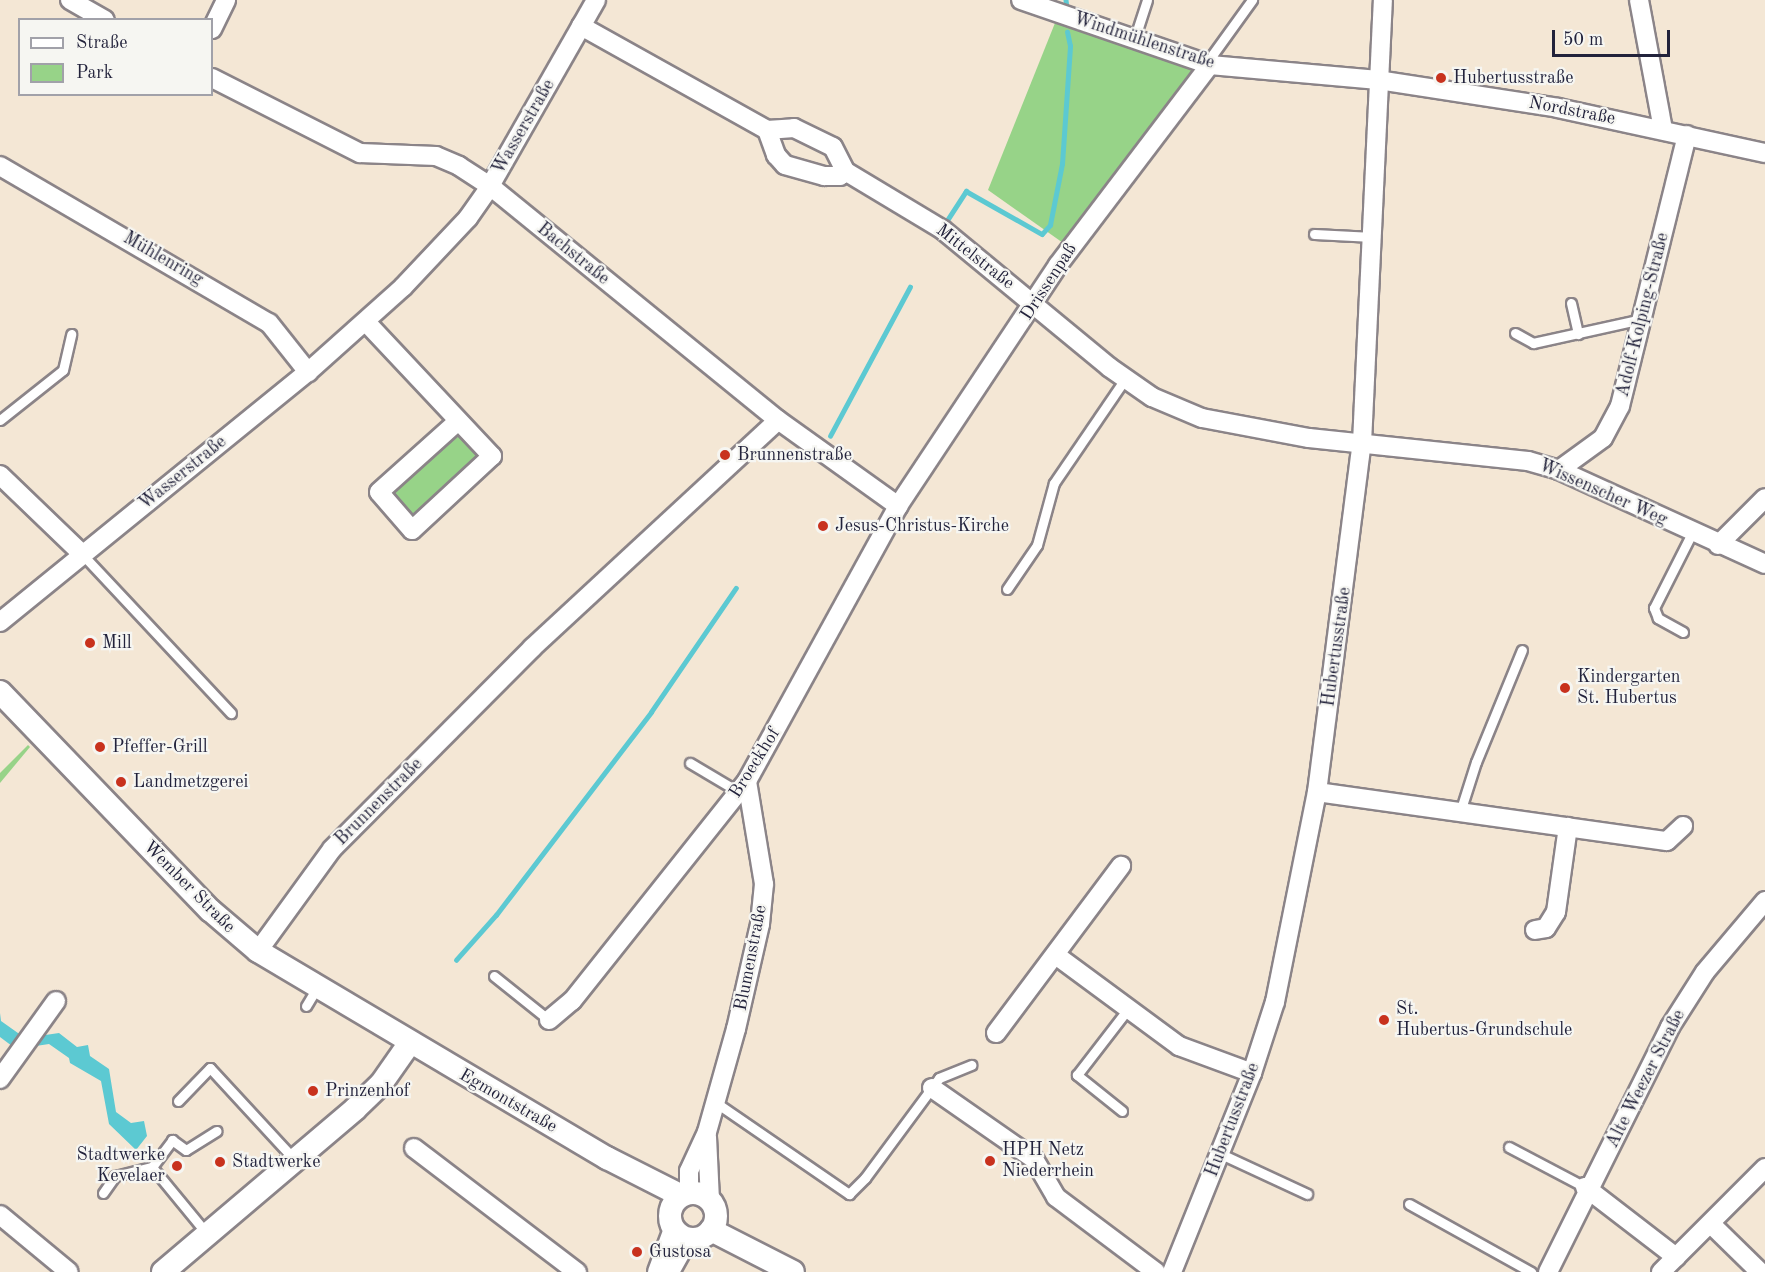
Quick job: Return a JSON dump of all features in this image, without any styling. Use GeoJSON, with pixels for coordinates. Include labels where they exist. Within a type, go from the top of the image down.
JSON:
{"type":"FeatureCollection","features":[{"type":"Feature","properties":{"kind":"street"},"geometry":{"type":"LineString","coordinates":[[70,0],[102,18]]}},
{"type":"Feature","properties":{"kind":"street"},"geometry":{"type":"LineString","coordinates":[[213,27],[226,0]]}},
{"type":"Feature","properties":{"kind":"street","name":"Wasserstraße"},"geometry":{"type":"LineString","coordinates":[[0,622],[308,372],[366,322],[468,218],[490,186],[596,0]]}},
{"type":"Feature","properties":{"kind":"street","name":"Windmühlenstraße"},"geometry":{"type":"LineString","coordinates":[[1021,0],[1134,41],[1210,65],[1378,80]]}},
{"type":"Feature","properties":{"kind":"street","name":"Hubertusstraße"},"geometry":{"type":"LineString","coordinates":[[1172,1272],[1252,1073],[1275,1002],[1317,792],[1362,443],[1383,0]]}},
{"type":"Feature","properties":{"kind":"street"},"geometry":{"type":"LineString","coordinates":[[1639,0],[1664,129]]}},
{"type":"Feature","properties":{"kind":"street"},"geometry":{"type":"LineString","coordinates":[[581,26],[767,130],[776,155],[785,165],[825,176],[840,176],[845,171]]}},
{"type":"Feature","properties":{"kind":"street","name":"Drissenpaß"},"geometry":{"type":"LineString","coordinates":[[898,506],[1035,304],[1058,265],[1210,65]]}},
{"type":"Feature","properties":{"kind":"street","name":"Bachstraße"},"geometry":{"type":"LineString","coordinates":[[213,77],[360,153],[436,156],[490,186],[777,420],[898,506]]}},
{"type":"Feature","properties":{"kind":"street","name":"Nordstraße"},"geometry":{"type":"LineString","coordinates":[[1378,80],[1558,108],[1664,129],[1765,153]]}},
{"type":"Feature","properties":{"kind":"street","name":"Mittelstraße"},"geometry":{"type":"LineString","coordinates":[[767,130],[794,128],[833,147],[845,171],[944,230],[1125,379],[1152,397],[1202,418],[1309,438],[1362,443]]}},
{"type":"Feature","properties":{"kind":"street","name":"Adolf-Kolping-Straße"},"geometry":{"type":"LineString","coordinates":[[1559,470],[1603,438],[1620,406],[1687,135]]}},
{"type":"Feature","properties":{"kind":"street","name":"Mühlenring"},"geometry":{"type":"LineString","coordinates":[[0,166],[270,323],[308,372]]}},
{"type":"Feature","properties":{"kind":"street"},"geometry":{"type":"LineString","coordinates":[[366,322],[457,422],[492,456],[412,530],[380,492],[457,422]]}},
{"type":"Feature","properties":{"kind":"street","name":"Brunnenstraße"},"geometry":{"type":"LineString","coordinates":[[258,951],[332,849],[532,648],[777,420]]}},
{"type":"Feature","properties":{"kind":"street","name":"Wissenscher Weg"},"geometry":{"type":"LineString","coordinates":[[1362,443],[1527,461],[1559,470],[1718,545],[1765,564]]}},
{"type":"Feature","properties":{"kind":"street"},"geometry":{"type":"LineString","coordinates":[[0,475],[82,554]]}},
{"type":"Feature","properties":{"kind":"street"},"geometry":{"type":"LineString","coordinates":[[1718,545],[1765,498]]}},
{"type":"Feature","properties":{"kind":"street","name":"Broeckhof"},"geometry":{"type":"LineString","coordinates":[[549,1020],[572,1001],[743,786],[898,506]]}},
{"type":"Feature","properties":{"kind":"street","name":"Wember Straße"},"geometry":{"type":"LineString","coordinates":[[0,692],[210,910],[311,997],[409,1044]]}},
{"type":"Feature","properties":{"kind":"street","name":"Blumenstraße"},"geometry":{"type":"LineString","coordinates":[[682,1206],[707,1132],[736,1029],[760,924],[764,884],[743,786]]}},
{"type":"Feature","properties":{"kind":"street"},"geometry":{"type":"LineString","coordinates":[[1317,792],[1666,841],[1683,826]]}},
{"type":"Feature","properties":{"kind":"street"},"geometry":{"type":"LineString","coordinates":[[1535,930],[1546,928],[1556,912],[1568,827]]}},
{"type":"Feature","properties":{"kind":"street"},"geometry":{"type":"LineString","coordinates":[[996,1033],[1057,956],[1121,866]]}},
{"type":"Feature","properties":{"kind":"street","name":"Alte Weezer Straße"},"geometry":{"type":"LineString","coordinates":[[1548,1272],[1670,1027],[1705,972],[1765,901]]}},
{"type":"Feature","properties":{"kind":"street"},"geometry":{"type":"LineString","coordinates":[[1057,956],[1179,1046],[1252,1073]]}},
{"type":"Feature","properties":{"kind":"street"},"geometry":{"type":"LineString","coordinates":[[0,1079],[56,1000]]}},
{"type":"Feature","properties":{"kind":"street"},"geometry":{"type":"LineString","coordinates":[[164,1272],[297,1162],[381,1084],[409,1044]]}},
{"type":"Feature","properties":{"kind":"street","name":"Egmontstraße"},"geometry":{"type":"LineString","coordinates":[[409,1044],[607,1158],[682,1206]]}},
{"type":"Feature","properties":{"kind":"street"},"geometry":{"type":"LineString","coordinates":[[932,1088],[1034,1159],[1056,1197],[1156,1272]]}},
{"type":"Feature","properties":{"kind":"street","name":"Blumenstraße"},"geometry":{"type":"LineString","coordinates":[[707,1132],[713,1216]]}},
{"type":"Feature","properties":{"kind":"street"},"geometry":{"type":"LineString","coordinates":[[414,1148],[576,1272]]}},
{"type":"Feature","properties":{"kind":"street","name":"Egmontstraße"},"geometry":{"type":"LineString","coordinates":[[607,1158],[653,1179],[682,1206]]}},
{"type":"Feature","properties":{"kind":"street"},"geometry":{"type":"LineString","coordinates":[[1661,1272],[1765,1168]]}},
{"type":"Feature","properties":{"kind":"street"},"geometry":{"type":"LineString","coordinates":[[1588,1188],[1676,1257]]}},
{"type":"Feature","properties":{"kind":"street"},"geometry":{"type":"LineString","coordinates":[[682,1206],[701,1238],[713,1216]]}},
{"type":"Feature","properties":{"kind":"street"},"geometry":{"type":"LineString","coordinates":[[682,1206],[713,1216],[789,1270]]}},
{"type":"Feature","properties":{"kind":"street"},"geometry":{"type":"LineString","coordinates":[[657,1272],[682,1206]]}},
{"type":"Feature","properties":{"kind":"street"},"geometry":{"type":"LineString","coordinates":[[670,1272],[682,1206]]}},
{"type":"Feature","properties":{"kind":"street"},"geometry":{"type":"LineString","coordinates":[[0,1215],[69,1272]]}},
{"type":"Feature","properties":{"kind":"street"},"geometry":{"type":"LineString","coordinates":[[1711,1224],[1760,1272]]}},
{"type":"Feature","properties":{"kind":"lane"},"geometry":{"type":"LineString","coordinates":[[1134,41],[1147,0]]}},
{"type":"Feature","properties":{"kind":"lane"},"geometry":{"type":"LineString","coordinates":[[1210,65],[1213,54],[1252,0]]}},
{"type":"Feature","properties":{"kind":"lane"},"geometry":{"type":"LineString","coordinates":[[1314,234],[1373,237]]}},
{"type":"Feature","properties":{"kind":"lane"},"geometry":{"type":"LineString","coordinates":[[1571,303],[1578,334]]}},
{"type":"Feature","properties":{"kind":"lane"},"geometry":{"type":"LineString","coordinates":[[1515,333],[1533,343],[1642,319]]}},
{"type":"Feature","properties":{"kind":"lane"},"geometry":{"type":"LineString","coordinates":[[0,420],[63,370],[71,334]]}},
{"type":"Feature","properties":{"kind":"lane"},"geometry":{"type":"LineString","coordinates":[[1007,589],[1037,545],[1054,483],[1125,379]]}},
{"type":"Feature","properties":{"kind":"lane"},"geometry":{"type":"LineString","coordinates":[[1683,632],[1658,618],[1654,608],[1692,533]]}},
{"type":"Feature","properties":{"kind":"lane"},"geometry":{"type":"LineString","coordinates":[[82,554],[231,713]]}},
{"type":"Feature","properties":{"kind":"lane"},"geometry":{"type":"LineString","coordinates":[[1460,812],[1476,762],[1522,650]]}},
{"type":"Feature","properties":{"kind":"lane"},"geometry":{"type":"LineString","coordinates":[[690,763],[743,786]]}},
{"type":"Feature","properties":{"kind":"lane"},"geometry":{"type":"LineString","coordinates":[[494,976],[549,1020]]}},
{"type":"Feature","properties":{"kind":"lane"},"geometry":{"type":"LineString","coordinates":[[1122,1112],[1077,1075],[1128,1009]]}},
{"type":"Feature","properties":{"kind":"lane"},"geometry":{"type":"LineString","coordinates":[[715,1102],[849,1194],[865,1178],[939,1078],[971,1065]]}},
{"type":"Feature","properties":{"kind":"lane"},"geometry":{"type":"LineString","coordinates":[[177,1101],[210,1068],[297,1162]]}},
{"type":"Feature","properties":{"kind":"lane"},"geometry":{"type":"LineString","coordinates":[[103,1193],[115,1176],[152,1167],[172,1140],[186,1150],[217,1131]]}},
{"type":"Feature","properties":{"kind":"lane"},"geometry":{"type":"LineString","coordinates":[[1509,1147],[1588,1188]]}},
{"type":"Feature","properties":{"kind":"lane"},"geometry":{"type":"LineString","coordinates":[[1221,1154],[1307,1194]]}},
{"type":"Feature","properties":{"kind":"lane"},"geometry":{"type":"LineString","coordinates":[[152,1167],[208,1236]]}},
{"type":"Feature","properties":{"kind":"lane"},"geometry":{"type":"LineString","coordinates":[[1409,1204],[1531,1272]]}},
{"type":"Feature","properties":{"kind":"green space"},"geometry":{"type":"Polygon","coordinates":[[[1055,23],[1200,70],[1066,245],[988,190],[1055,23]]]}},
{"type":"Feature","properties":{"kind":"green space"},"geometry":{"type":"Polygon","coordinates":[[[457,431],[482,456],[413,522],[388,495],[457,431]]]}},
{"type":"Feature","properties":{"kind":"green space"},"geometry":{"type":"Polygon","coordinates":[[[28,745],[30,747],[0,783],[0,773],[28,745]]]}},
{"type":"Feature","properties":{"kind":"water"},"geometry":{"type":"Polygon","coordinates":[[[0,1013],[1,1021],[25,1038],[59,1033],[77,1047],[88,1045],[90,1056],[109,1069],[116,1112],[131,1123],[144,1121],[147,1136],[136,1150],[109,1124],[101,1081],[70,1063],[69,1058],[49,1044],[16,1049],[0,1037],[0,1013]]]}},
{"type":"Feature","properties":{"kind":"waterway"},"geometry":{"type":"LineString","coordinates":[[1066,0],[1067,8]]}},
{"type":"Feature","properties":{"kind":"waterway"},"geometry":{"type":"LineString","coordinates":[[946,222],[966,191],[1042,234],[1050,225],[1062,164],[1070,46],[1067,32]]}},
{"type":"Feature","properties":{"kind":"waterway"},"geometry":{"type":"LineString","coordinates":[[830,436],[910,287]]}},
{"type":"Feature","properties":{"kind":"waterway"},"geometry":{"type":"LineString","coordinates":[[456,960],[496,915],[651,712],[736,588]]}},
{"type":"Feature","properties":{"kind":"place","name":"Hubertusstraße"},"geometry":{"type":"Point","coordinates":[1441,78]}},
{"type":"Feature","properties":{"kind":"place","name":"Brunnenstraße"},"geometry":{"type":"Point","coordinates":[725,455]}},
{"type":"Feature","properties":{"kind":"place","name":"Jesus-Christus-Kirche"},"geometry":{"type":"Point","coordinates":[823,526]}},
{"type":"Feature","properties":{"kind":"place","name":"Mill"},"geometry":{"type":"Point","coordinates":[90,643]}},
{"type":"Feature","properties":{"kind":"place","name":"Kindergarten St. Hubertus"},"geometry":{"type":"Point","coordinates":[1565,688]}},
{"type":"Feature","properties":{"kind":"place","name":"Pfeffer-Grill"},"geometry":{"type":"Point","coordinates":[100,747]}},
{"type":"Feature","properties":{"kind":"place","name":"Landmetzgerei"},"geometry":{"type":"Point","coordinates":[121,782]}},
{"type":"Feature","properties":{"kind":"place","name":"St. Hubertus-Grundschule"},"geometry":{"type":"Point","coordinates":[1384,1020]}},
{"type":"Feature","properties":{"kind":"place","name":"Prinzenhof"},"geometry":{"type":"Point","coordinates":[313,1091]}},
{"type":"Feature","properties":{"kind":"place","name":"HPH Netz Niederrhein"},"geometry":{"type":"Point","coordinates":[990,1161]}},
{"type":"Feature","properties":{"kind":"place","name":"Stadtwerke"},"geometry":{"type":"Point","coordinates":[220,1162]}},
{"type":"Feature","properties":{"kind":"place","name":"Stadtwerke Kevelaer"},"geometry":{"type":"Point","coordinates":[177,1166]}},
{"type":"Feature","properties":{"kind":"place","name":"Gustosa"},"geometry":{"type":"Point","coordinates":[637,1252]}}]}
